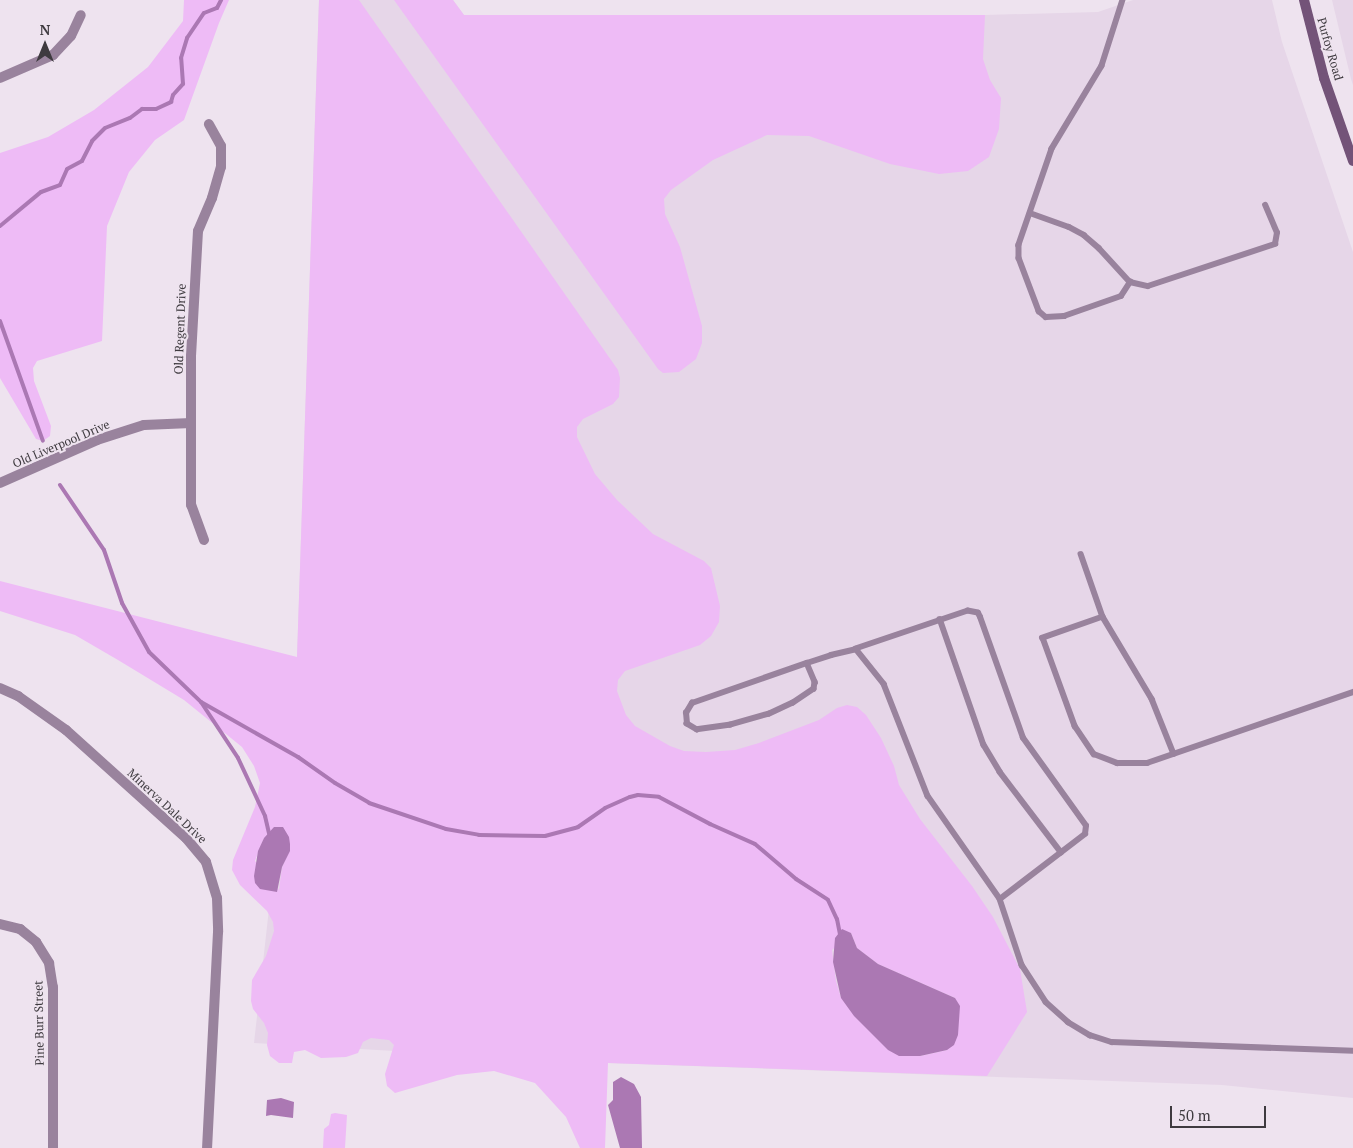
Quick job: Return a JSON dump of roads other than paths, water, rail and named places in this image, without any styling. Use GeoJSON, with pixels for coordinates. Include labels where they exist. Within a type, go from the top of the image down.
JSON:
{"type":"FeatureCollection","features":[{"type":"Feature","properties":{"kind":"street","name":"Purfoy Road"},"geometry":{"type":"LineString","coordinates":[[1304,0],[1324,78],[1353,161]]}},
{"type":"Feature","properties":{"kind":"street"},"geometry":{"type":"LineString","coordinates":[[0,78],[52,55],[70,36],[81,15]]}},
{"type":"Feature","properties":{"kind":"street","name":"Old Regent Drive"},"geometry":{"type":"LineString","coordinates":[[204,540],[191,505],[191,356],[198,231],[212,198],[221,167],[221,146],[209,124]]}},
{"type":"Feature","properties":{"kind":"street","name":"Old Liverpool Drive"},"geometry":{"type":"LineString","coordinates":[[0,483],[97,440],[144,425],[191,423]]}},
{"type":"Feature","properties":{"kind":"street","name":"Minerva Dale Drive"},"geometry":{"type":"LineString","coordinates":[[0,688],[18,696],[66,730],[186,838],[206,862],[217,898],[218,932],[207,1148]]}},
{"type":"Feature","properties":{"kind":"street","name":"Pine Burr Street"},"geometry":{"type":"LineString","coordinates":[[0,924],[20,929],[36,942],[49,963],[53,987],[53,1148]]}},
{"type":"Feature","properties":{"kind":"lane"},"geometry":{"type":"LineString","coordinates":[[1123,0],[1102,66],[1052,149],[1018,251],[1036,306],[1042,314],[1052,318],[1064,316],[1121,296],[1130,282]]}},
{"type":"Feature","properties":{"kind":"lane"},"geometry":{"type":"LineString","coordinates":[[1030,213],[1069,227],[1084,235],[1099,248],[1130,282],[1148,286],[1275,244],[1277,233],[1265,205]]}},
{"type":"Feature","properties":{"kind":"lane"},"geometry":{"type":"LineString","coordinates":[[1081,554],[1103,617],[1152,699],[1174,754]]}},
{"type":"Feature","properties":{"kind":"lane"},"geometry":{"type":"LineString","coordinates":[[807,663],[815,682],[814,689],[793,703],[769,714],[731,725],[697,730],[687,724],[686,713],[692,703],[807,663],[968,611],[978,613],[1024,738],[1086,826],[1085,834],[1000,899]]}},
{"type":"Feature","properties":{"kind":"lane"},"geometry":{"type":"LineString","coordinates":[[1103,617],[1043,638],[1075,726],[1094,754],[1116,763],[1147,763],[1353,692]]}},
{"type":"Feature","properties":{"kind":"lane"},"geometry":{"type":"LineString","coordinates":[[940,620],[984,745],[1005,779],[1061,852]]}},
{"type":"Feature","properties":{"kind":"lane"},"geometry":{"type":"LineString","coordinates":[[856,648],[884,684],[928,796],[1000,899],[1014,944],[1033,983],[1046,1002],[1068,1022],[1090,1035],[1112,1042],[1353,1051]]}},
{"type":"Feature","properties":{"kind":"waterway"},"geometry":{"type":"LineString","coordinates":[[0,226],[41,192],[60,185],[67,169],[82,161],[92,141],[105,128],[130,118],[142,109],[156,109],[171,102],[173,95],[183,84],[181,58],[187,38],[204,13],[217,8],[221,0]]}},
{"type":"Feature","properties":{"kind":"waterway"},"geometry":{"type":"LineString","coordinates":[[0,321],[43,441]]}},
{"type":"Feature","properties":{"kind":"waterway"},"geometry":{"type":"LineString","coordinates":[[60,485],[104,550],[122,603],[149,652],[201,702],[238,758],[265,816],[269,834]]}},
{"type":"Feature","properties":{"kind":"waterway"},"geometry":{"type":"LineString","coordinates":[[201,702],[298,757],[335,783],[369,803],[446,829],[479,835],[545,836],[578,827],[605,808],[630,797],[638,795],[659,797],[710,824],[755,844],[796,879],[828,900],[837,919],[840,935]]}}]}
